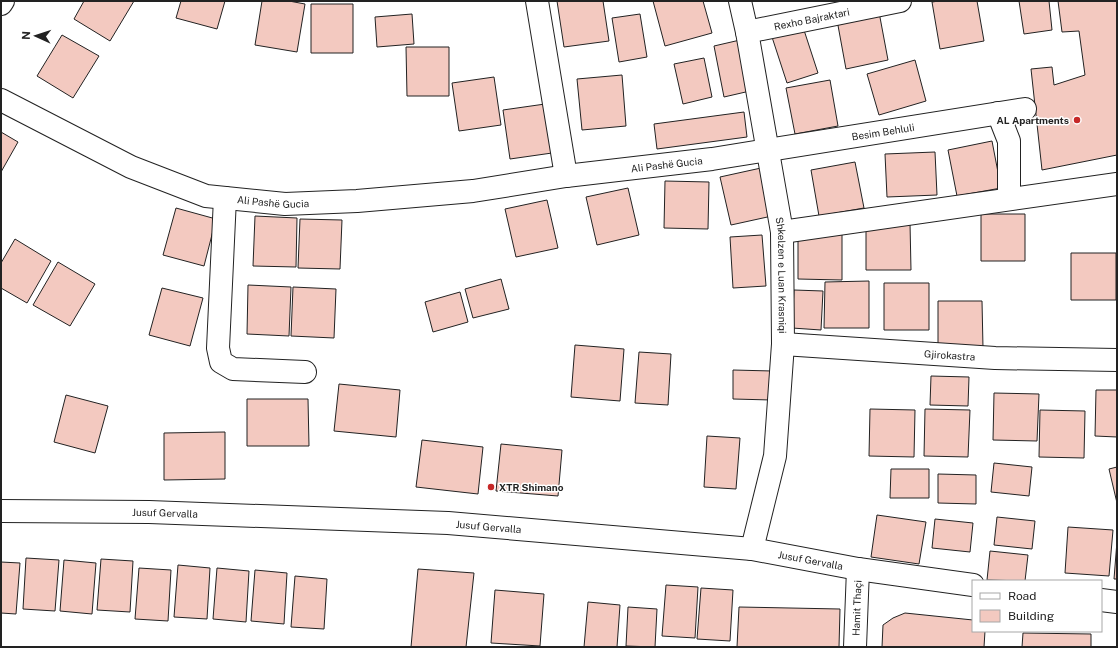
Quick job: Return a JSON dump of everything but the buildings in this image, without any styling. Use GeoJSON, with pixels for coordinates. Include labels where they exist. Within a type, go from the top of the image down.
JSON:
{"type":"FeatureCollection","features":[{"type":"Feature","properties":{"kind":"street"},"geometry":{"type":"LineString","coordinates":[[538,1],[566,176]]}},
{"type":"Feature","properties":{"kind":"street","name":"Shkelzen e Luan Krasniqi"},"geometry":{"type":"LineString","coordinates":[[740,1],[747,32],[782,232],[783,344],[774,456],[752,549]]}},
{"type":"Feature","properties":{"kind":"street","name":"Rexho Bajraktari"},"geometry":{"type":"LineString","coordinates":[[747,32],[900,1]]}},
{"type":"Feature","properties":{"kind":"street","name":"Ali Pashë Gucia"},"geometry":{"type":"LineString","coordinates":[[1,100],[131,167],[206,196],[285,204],[357,201],[473,191],[566,176],[712,159],[767,150]]}},
{"type":"Feature","properties":{"kind":"street","name":"Besim Behluli"},"geometry":{"type":"LineString","coordinates":[[767,150],[1025,109]]}},
{"type":"Feature","properties":{"kind":"street"},"geometry":{"type":"LineString","coordinates":[[998,113],[1009,141],[1009,199]]}},
{"type":"Feature","properties":{"kind":"street"},"geometry":{"type":"LineString","coordinates":[[782,232],[1117,184]]}},
{"type":"Feature","properties":{"kind":"street"},"geometry":{"type":"LineString","coordinates":[[226,198],[218,348],[221,362],[233,369],[305,372]]}},
{"type":"Feature","properties":{"kind":"street","name":"Gjirokastra"},"geometry":{"type":"LineString","coordinates":[[783,344],[995,358],[1117,360]]}},
{"type":"Feature","properties":{"kind":"street","name":"Jusuf Gervalla"},"geometry":{"type":"LineString","coordinates":[[1,511],[149,512],[448,524],[752,549],[858,569],[972,585]]}},
{"type":"Feature","properties":{"kind":"street","name":"Hamit Thaçi"},"geometry":{"type":"LineString","coordinates":[[855,647],[858,569]]}},
{"type":"Feature","properties":{"kind":"street"},"geometry":{"type":"LineString","coordinates":[[1102,600],[1117,602]]}},
{"type":"Feature","properties":{"kind":"place","name":"AL Apartments"},"geometry":{"type":"Point","coordinates":[1077,120]}},
{"type":"Feature","properties":{"kind":"place","name":"XTR Shimano"},"geometry":{"type":"Point","coordinates":[491,487]}}]}
